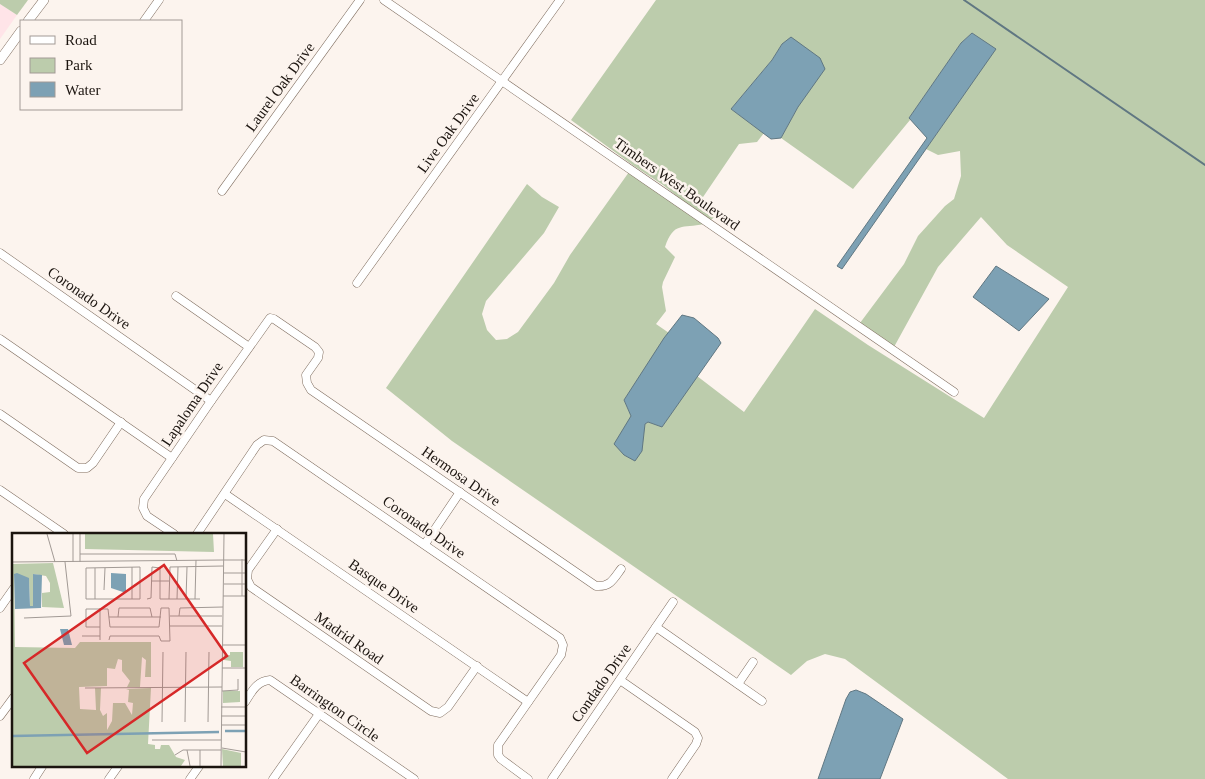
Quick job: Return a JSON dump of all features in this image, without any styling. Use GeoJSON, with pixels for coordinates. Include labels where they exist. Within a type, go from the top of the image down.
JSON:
{"type":"FeatureCollection","features":[{"type":"Feature","properties":{"kind":"main road"},"geometry":{"type":"LineString","coordinates":[[29,20],[44,0]]}},
{"type":"Feature","properties":{"kind":"main road"},"geometry":{"type":"LineString","coordinates":[[0,60],[20,32]]}},
{"type":"Feature","properties":{"kind":"street"},"geometry":{"type":"LineString","coordinates":[[145,20],[159,0]]}},
{"type":"Feature","properties":{"kind":"street","name":"Laurel Oak Drive"},"geometry":{"type":"LineString","coordinates":[[222,191],[360,0]]}},
{"type":"Feature","properties":{"kind":"street","name":"Timbers West Boulevard"},"geometry":{"type":"LineString","coordinates":[[384,0],[954,392]]}},
{"type":"Feature","properties":{"kind":"street","name":"Live Oak Drive"},"geometry":{"type":"LineString","coordinates":[[357,283],[560,0]]}},
{"type":"Feature","properties":{"kind":"street","name":"Coronado Drive"},"geometry":{"type":"LineString","coordinates":[[0,253],[211,401]]}},
{"type":"Feature","properties":{"kind":"street"},"geometry":{"type":"LineString","coordinates":[[176,296],[249,347]]}},
{"type":"Feature","properties":{"kind":"street","name":"Lapaloma Drive"},"geometry":{"type":"LineString","coordinates":[[172,533],[147,516],[142,508],[144,499],[270,318],[315,347],[319,352],[318,358],[306,375],[307,382]]}},
{"type":"Feature","properties":{"kind":"street"},"geometry":{"type":"LineString","coordinates":[[0,339],[172,458]]}},
{"type":"Feature","properties":{"kind":"street","name":"Hermosa Drive"},"geometry":{"type":"LineString","coordinates":[[307,382],[312,390],[596,586],[611,584],[621,569]]}},
{"type":"Feature","properties":{"kind":"street"},"geometry":{"type":"LineString","coordinates":[[0,414],[78,468],[86,468],[93,463],[120,422]]}},
{"type":"Feature","properties":{"kind":"street","name":"Coronado Drive"},"geometry":{"type":"LineString","coordinates":[[225,494],[257,445],[264,440],[274,440],[560,638],[564,645],[561,655],[528,702]]}},
{"type":"Feature","properties":{"kind":"street"},"geometry":{"type":"LineString","coordinates":[[424,544],[460,492]]}},
{"type":"Feature","properties":{"kind":"street"},"geometry":{"type":"LineString","coordinates":[[197,533],[225,494]]}},
{"type":"Feature","properties":{"kind":"street","name":"Basque Drive"},"geometry":{"type":"LineString","coordinates":[[225,494],[528,702]]}},
{"type":"Feature","properties":{"kind":"street"},"geometry":{"type":"LineString","coordinates":[[2,495],[55,531]]}},
{"type":"Feature","properties":{"kind":"street","name":"Madrid Road"},"geometry":{"type":"LineString","coordinates":[[277,529],[248,570],[247,579],[251,587],[431,712],[440,712],[448,707],[477,666]]}},
{"type":"Feature","properties":{"kind":"street"},"geometry":{"type":"LineString","coordinates":[[0,608],[12,591]]}},
{"type":"Feature","properties":{"kind":"street","name":"Condado Drive"},"geometry":{"type":"LineString","coordinates":[[552,779],[673,602]]}},
{"type":"Feature","properties":{"kind":"street"},"geometry":{"type":"LineString","coordinates":[[656,627],[762,701]]}},
{"type":"Feature","properties":{"kind":"street"},"geometry":{"type":"LineString","coordinates":[[738,684],[753,662]]}},
{"type":"Feature","properties":{"kind":"street","name":"Barrington Circle"},"geometry":{"type":"LineString","coordinates":[[246,700],[257,684],[270,680],[414,779]]}},
{"type":"Feature","properties":{"kind":"street"},"geometry":{"type":"LineString","coordinates":[[620,680],[696,732],[698,738],[696,744],[672,779]]}},
{"type":"Feature","properties":{"kind":"street"},"geometry":{"type":"LineString","coordinates":[[0,716],[12,700]]}},
{"type":"Feature","properties":{"kind":"street"},"geometry":{"type":"LineString","coordinates":[[528,702],[498,745],[498,755],[501,760],[517,776],[528,779]]}},
{"type":"Feature","properties":{"kind":"street"},"geometry":{"type":"LineString","coordinates":[[273,779],[320,714]]}},
{"type":"Feature","properties":{"kind":"street"},"geometry":{"type":"LineString","coordinates":[[34,779],[42,766]]}},
{"type":"Feature","properties":{"kind":"street"},"geometry":{"type":"LineString","coordinates":[[109,779],[118,766]]}},
{"type":"Feature","properties":{"kind":"street"},"geometry":{"type":"LineString","coordinates":[[190,779],[199,766]]}},
{"type":"Feature","properties":{"kind":"shaded area"},"geometry":{"type":"Polygon","coordinates":[[[0,4],[17,15],[0,39],[0,4]]]}},
{"type":"Feature","properties":{"kind":"green space"},"geometry":{"type":"Polygon","coordinates":[[[0,0],[28,0],[17,15],[0,4],[0,0]]]}},
{"type":"Feature","properties":{"kind":"green space"},"geometry":{"type":"Polygon","coordinates":[[[656,0],[1205,0],[1205,779],[1008,779],[845,659],[825,654],[807,661],[791,675],[452,441],[386,388],[527,184],[542,197],[559,207],[544,233],[486,301],[482,314],[487,330],[496,340],[507,339],[518,332],[554,283],[570,255],[629,172],[704,224],[675,230],[665,247],[675,257],[662,287],[666,311],[656,324],[669,333],[624,400],[631,416],[624,455],[635,460],[645,424],[648,422],[662,427],[697,376],[744,412],[815,309],[868,345],[984,418],[1068,287],[1007,245],[981,217],[938,267],[894,347],[860,323],[904,264],[918,236],[945,206],[954,199],[961,176],[960,151],[938,155],[926,149],[995,49],[972,33],[961,43],[909,118],[910,120],[853,189],[781,138],[798,107],[782,44],[772,60],[731,109],[764,133],[757,142],[739,144],[701,200],[718,213],[711,220],[571,120],[656,0]]]}},
{"type":"Feature","properties":{"kind":"water"},"geometry":{"type":"Polygon","coordinates":[[[972,33],[996,49],[842,269],[837,266],[927,138],[909,118],[961,43],[972,33]]]}},
{"type":"Feature","properties":{"kind":"water"},"geometry":{"type":"Polygon","coordinates":[[[791,37],[820,58],[825,69],[798,107],[781,138],[771,139],[731,109],[772,60],[782,44],[791,37]]]}},
{"type":"Feature","properties":{"kind":"water"},"geometry":{"type":"Polygon","coordinates":[[[996,266],[1049,299],[1019,331],[973,297],[996,266]]]}},
{"type":"Feature","properties":{"kind":"water"},"geometry":{"type":"Polygon","coordinates":[[[682,315],[694,318],[718,338],[721,343],[662,427],[648,422],[645,424],[642,451],[635,461],[624,455],[614,444],[631,416],[624,400],[664,338],[682,315]]]}},
{"type":"Feature","properties":{"kind":"water"},"geometry":{"type":"Polygon","coordinates":[[[856,690],[866,694],[903,719],[880,779],[818,779],[846,699],[850,692],[856,690]]]}},
{"type":"Feature","properties":{"kind":"waterway"},"geometry":{"type":"LineString","coordinates":[[964,0],[1205,165]]}}]}
